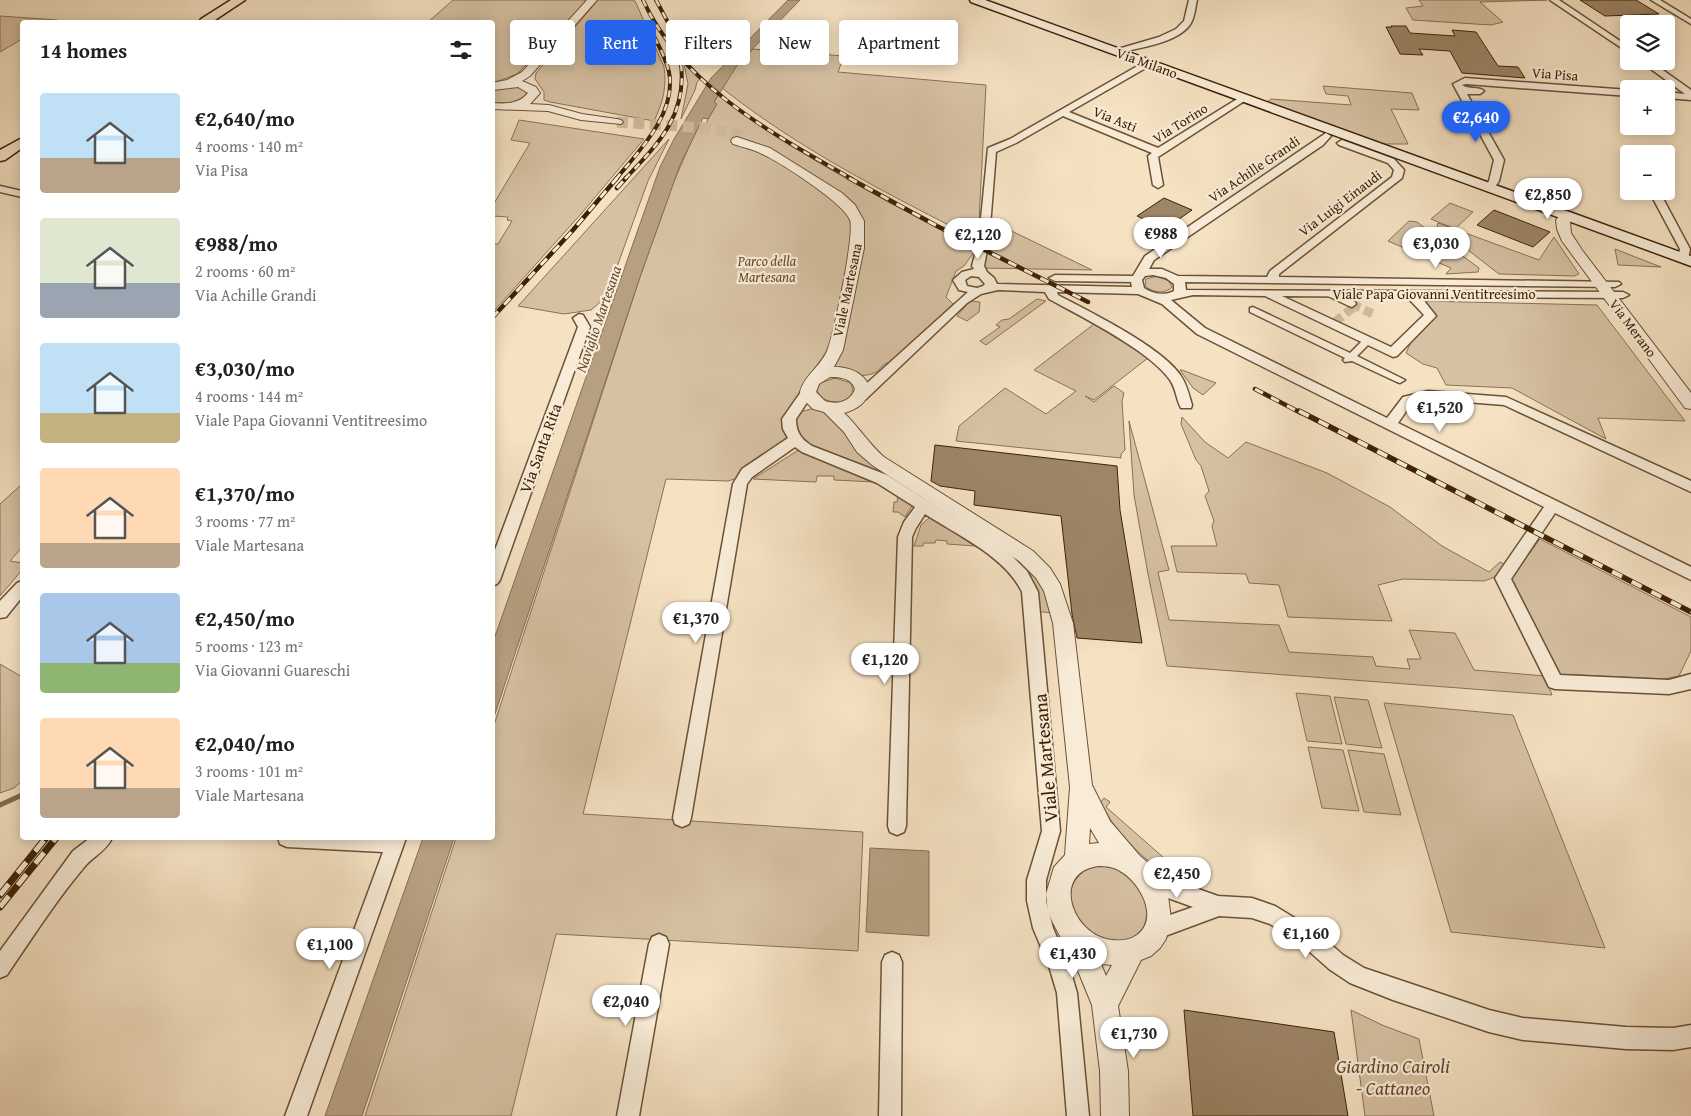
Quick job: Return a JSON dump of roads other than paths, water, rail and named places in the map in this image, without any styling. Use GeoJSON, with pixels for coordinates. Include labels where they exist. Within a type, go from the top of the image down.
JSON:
{"type":"FeatureCollection","features":[{"type":"Feature","properties":{"kind":"main road"},"geometry":{"type":"LineString","coordinates":[[208,20],[239,0]]}},
{"type":"Feature","properties":{"kind":"main road","name":"Via Milano"},"geometry":{"type":"LineString","coordinates":[[975,0],[1245,98],[1334,137],[1371,144],[1687,260]]}},
{"type":"Feature","properties":{"kind":"main road"},"geometry":{"type":"LineString","coordinates":[[3,156],[20,143]]}},
{"type":"Feature","properties":{"kind":"street"},"geometry":{"type":"LineString","coordinates":[[495,86],[526,79],[592,0]]}},
{"type":"Feature","properties":{"kind":"street"},"geometry":{"type":"LineString","coordinates":[[1115,51],[1175,34],[1187,23],[1193,0]]}},
{"type":"Feature","properties":{"kind":"street"},"geometry":{"type":"LineString","coordinates":[[1554,0],[1620,45]]}},
{"type":"Feature","properties":{"kind":"street"},"geometry":{"type":"LineString","coordinates":[[1655,0],[1691,22]]}},
{"type":"Feature","properties":{"kind":"street","name":"Via Asti"},"geometry":{"type":"LineString","coordinates":[[981,250],[984,239],[989,153],[993,148],[1013,141],[1148,63]]}},
{"type":"Feature","properties":{"kind":"street"},"geometry":{"type":"LineString","coordinates":[[1656,70],[1691,95]]}},
{"type":"Feature","properties":{"kind":"street"},"geometry":{"type":"LineString","coordinates":[[526,79],[534,91],[533,96],[536,101],[549,108]]}},
{"type":"Feature","properties":{"kind":"street"},"geometry":{"type":"LineString","coordinates":[[1468,101],[1479,87]]}},
{"type":"Feature","properties":{"kind":"street","name":"Via Pisa"},"geometry":{"type":"LineString","coordinates":[[1489,188],[1494,181],[1499,160],[1460,88],[1471,92],[1479,87],[1620,93]]}},
{"type":"Feature","properties":{"kind":"street"},"geometry":{"type":"LineString","coordinates":[[1675,95],[1691,95]]}},
{"type":"Feature","properties":{"kind":"street"},"geometry":{"type":"LineString","coordinates":[[513,106],[525,102],[533,96]]}},
{"type":"Feature","properties":{"kind":"street","name":"Via Torino"},"geometry":{"type":"LineString","coordinates":[[1158,185],[1153,156],[1245,98]]}},
{"type":"Feature","properties":{"kind":"street"},"geometry":{"type":"LineString","coordinates":[[495,107],[549,108],[581,117],[592,123],[616,125]]}},
{"type":"Feature","properties":{"kind":"street","name":"Via Asti"},"geometry":{"type":"LineString","coordinates":[[1061,112],[1158,152]]}},
{"type":"Feature","properties":{"kind":"street","name":"Via Achille Grandi"},"geometry":{"type":"LineString","coordinates":[[1139,276],[1146,262],[1156,254],[1334,137]]}},
{"type":"Feature","properties":{"kind":"street","name":"Via Luigi Einaudi"},"geometry":{"type":"LineString","coordinates":[[1272,280],[1274,272],[1397,178],[1399,170],[1391,161],[1334,137]]}},
{"type":"Feature","properties":{"kind":"street","name":"Viale Martesana"},"geometry":{"type":"LineString","coordinates":[[740,139],[771,154],[840,199],[850,208],[857,221],[857,248],[835,350],[819,376]]}},
{"type":"Feature","properties":{"kind":"street"},"geometry":{"type":"LineString","coordinates":[[1,193],[20,195]]}},
{"type":"Feature","properties":{"kind":"street"},"geometry":{"type":"LineString","coordinates":[[1659,200],[1685,248],[1687,260]]}},
{"type":"Feature","properties":{"kind":"street","name":"Via Merano"},"geometry":{"type":"LineString","coordinates":[[1573,218],[1564,233],[1576,252],[1691,384]]}},
{"type":"Feature","properties":{"kind":"street"},"geometry":{"type":"LineString","coordinates":[[952,312],[963,280],[981,250]]}},
{"type":"Feature","properties":{"kind":"street"},"geometry":{"type":"LineString","coordinates":[[981,250],[978,268],[983,282]]}},
{"type":"Feature","properties":{"kind":"street"},"geometry":{"type":"LineString","coordinates":[[1156,254],[1155,267],[1160,272]]}},
{"type":"Feature","properties":{"kind":"street","name":"Viale Papa Giovanni Ventitreesimo"},"geometry":{"type":"LineString","coordinates":[[983,282],[1139,276],[1160,272],[1177,279],[1547,284],[1611,290]]}},
{"type":"Feature","properties":{"kind":"street"},"geometry":{"type":"LineString","coordinates":[[963,280],[973,273],[983,282]]}},
{"type":"Feature","properties":{"kind":"street"},"geometry":{"type":"LineString","coordinates":[[1139,276],[1136,286],[1140,291]]}},
{"type":"Feature","properties":{"kind":"street"},"geometry":{"type":"LineString","coordinates":[[1177,279],[1181,288],[1176,300],[1186,320],[1201,330],[1691,574]]}},
{"type":"Feature","properties":{"kind":"street"},"geometry":{"type":"LineString","coordinates":[[963,280],[967,290],[983,282],[1050,288],[1140,291],[1160,298],[1176,300]]}},
{"type":"Feature","properties":{"kind":"street"},"geometry":{"type":"LineString","coordinates":[[1272,280],[1272,293],[1393,353],[1430,316],[1412,294]]}},
{"type":"Feature","properties":{"kind":"street","name":"Viale Papa Giovanni Ventitreesimo"},"geometry":{"type":"LineString","coordinates":[[1306,281],[1312,294]]}},
{"type":"Feature","properties":{"kind":"street"},"geometry":{"type":"LineString","coordinates":[[789,419],[800,412],[826,407],[844,407],[857,400],[983,282]]}},
{"type":"Feature","properties":{"kind":"street","name":"Viale Papa Giovanni Ventitreesimo"},"geometry":{"type":"LineString","coordinates":[[1547,284],[1555,295]]}},
{"type":"Feature","properties":{"kind":"street"},"geometry":{"type":"LineString","coordinates":[[1050,288],[1053,297],[1101,323],[1157,359],[1175,377],[1186,405]]}},
{"type":"Feature","properties":{"kind":"street","name":"Viale Papa Giovanni Ventitreesimo"},"geometry":{"type":"LineString","coordinates":[[1176,300],[1193,292],[1555,295],[1611,290]]}},
{"type":"Feature","properties":{"kind":"street","name":"Via Merano"},"geometry":{"type":"LineString","coordinates":[[1611,290],[1691,404]]}},
{"type":"Feature","properties":{"kind":"street"},"geometry":{"type":"LineString","coordinates":[[1331,294],[1352,304]]}},
{"type":"Feature","properties":{"kind":"street"},"geometry":{"type":"LineString","coordinates":[[1253,310],[1349,359],[1400,380]]}},
{"type":"Feature","properties":{"kind":"street","name":"Via Santa Rita"},"geometry":{"type":"LineString","coordinates":[[495,572],[584,327],[579,318]]}},
{"type":"Feature","properties":{"kind":"street"},"geometry":{"type":"LineString","coordinates":[[1349,359],[1367,341]]}},
{"type":"Feature","properties":{"kind":"street","name":"Viale Martesana"},"geometry":{"type":"LineString","coordinates":[[835,350],[839,365],[851,375]]}},
{"type":"Feature","properties":{"kind":"street"},"geometry":{"type":"LineString","coordinates":[[682,818],[740,484],[747,473],[796,440],[791,432],[789,419],[808,392],[811,383],[819,376],[831,372],[867,375],[885,372]]}},
{"type":"Feature","properties":{"kind":"street"},"geometry":{"type":"LineString","coordinates":[[850,428],[857,400],[863,390],[861,383],[851,375]]}},
{"type":"Feature","properties":{"kind":"street"},"geometry":{"type":"LineString","coordinates":[[808,392],[812,400],[826,407]]}},
{"type":"Feature","properties":{"kind":"street"},"geometry":{"type":"LineString","coordinates":[[1390,424],[1408,400],[1428,395],[1506,401],[1691,486]]}},
{"type":"Feature","properties":{"kind":"street","name":"Viale Martesana"},"geometry":{"type":"LineString","coordinates":[[826,407],[850,428],[863,448],[878,461],[1026,556],[1048,579],[1060,607],[1063,623],[1081,787],[1076,860]]}},
{"type":"Feature","properties":{"kind":"street","name":"Viale Martesana"},"geometry":{"type":"LineString","coordinates":[[796,440],[807,449],[882,479],[924,505],[1008,560],[1022,576],[1030,592],[1051,832],[1049,845],[1038,871],[1036,901],[1039,921],[1064,977],[1078,1116]]}},
{"type":"Feature","properties":{"kind":"street"},"geometry":{"type":"LineString","coordinates":[[897,826],[905,536],[909,526],[924,505]]}},
{"type":"Feature","properties":{"kind":"street"},"geometry":{"type":"LineString","coordinates":[[1554,505],[1503,578],[1555,682],[1669,687],[1686,684],[1691,681]]}},
{"type":"Feature","properties":{"kind":"street"},"geometry":{"type":"LineString","coordinates":[[0,612],[20,589]]}},
{"type":"Feature","properties":{"kind":"street","name":"Viale Martesana"},"geometry":{"type":"LineString","coordinates":[[1081,787],[1102,829],[1144,875],[1157,896],[1160,912],[1157,929]]}},
{"type":"Feature","properties":{"kind":"street"},"geometry":{"type":"LineString","coordinates":[[0,968],[41,909],[80,858],[101,840]]}},
{"type":"Feature","properties":{"kind":"street"},"geometry":{"type":"LineString","coordinates":[[296,1116],[396,840]]}},
{"type":"Feature","properties":{"kind":"street"},"geometry":{"type":"LineString","coordinates":[[1115,1116],[1114,1071],[1105,1005],[1076,937],[1058,909],[1062,876],[1076,860],[1098,854],[1122,858],[1144,875],[1218,906],[1252,908],[1275,916],[1309,938],[1336,962],[1357,976],[1393,990],[1489,1021],[1523,1028],[1592,1036],[1674,1039],[1691,1036]]}},
{"type":"Feature","properties":{"kind":"street"},"geometry":{"type":"LineString","coordinates":[[1076,937],[1092,948],[1106,954],[1130,954],[1147,944],[1157,929],[1218,906]]}},
{"type":"Feature","properties":{"kind":"street"},"geometry":{"type":"LineString","coordinates":[[628,1116],[659,944]]}},
{"type":"Feature","properties":{"kind":"street"},"geometry":{"type":"LineString","coordinates":[[1105,1005],[1130,954]]}},
{"type":"Feature","properties":{"kind":"street"},"geometry":{"type":"LineString","coordinates":[[890,1116],[892,962]]}},
{"type":"Feature","properties":{"kind":"waterway"},"geometry":{"type":"LineString","coordinates":[[0,805],[20,796]]}},
{"type":"Feature","properties":{"kind":"tunnel"},"geometry":{"type":"LineString","coordinates":[[617,122],[707,128],[744,136]]}},
{"type":"Feature","properties":{"kind":"tunnel"},"geometry":{"type":"LineString","coordinates":[[1352,304],[1373,314]]}},
{"type":"Feature","properties":{"kind":"tunnel"},"geometry":{"type":"LineString","coordinates":[[1335,322],[1355,306]]}},
{"type":"Feature","properties":{"kind":"railway"},"geometry":{"type":"LineString","coordinates":[[643,0],[660,31],[681,58],[705,83],[761,125],[852,179]]}},
{"type":"Feature","properties":{"kind":"railway"},"geometry":{"type":"LineString","coordinates":[[656,0],[667,20]]}},
{"type":"Feature","properties":{"kind":"railway"},"geometry":{"type":"LineString","coordinates":[[616,179],[645,144],[662,116],[667,102],[670,87],[669,72],[656,41]]}},
{"type":"Feature","properties":{"kind":"railway"},"geometry":{"type":"LineString","coordinates":[[625,179],[649,154],[668,128],[675,114],[682,82],[681,65]]}},
{"type":"Feature","properties":{"kind":"railway"},"geometry":{"type":"LineString","coordinates":[[495,315],[573,230],[617,178]]}},
{"type":"Feature","properties":{"kind":"railway"},"geometry":{"type":"LineString","coordinates":[[617,188],[626,178]]}},
{"type":"Feature","properties":{"kind":"railway"},"geometry":{"type":"LineString","coordinates":[[849,178],[937,226],[1088,302]]}},
{"type":"Feature","properties":{"kind":"railway"},"geometry":{"type":"LineString","coordinates":[[1255,389],[1301,413]]}},
{"type":"Feature","properties":{"kind":"railway"},"geometry":{"type":"LineString","coordinates":[[1299,411],[1691,612]]}},
{"type":"Feature","properties":{"kind":"railway"},"geometry":{"type":"LineString","coordinates":[[0,895],[44,840]]}},
{"type":"Feature","properties":{"kind":"railway"},"geometry":{"type":"LineString","coordinates":[[0,907],[54,840]]}},
{"type":"Feature","properties":{"kind":"park label","name":"Parco della Martesana"},"geometry":{"type":"Point","coordinates":[767,270]}},
{"type":"Feature","properties":{"kind":"park label","name":"Giardino Cairoli - Cattaneo"},"geometry":{"type":"Point","coordinates":[1393,1077]}},
{"type":"Feature","properties":{"kind":"water label","name":"Naviglio Martesana"},"geometry":{"type":"Point","coordinates":[598,319]}}]}
